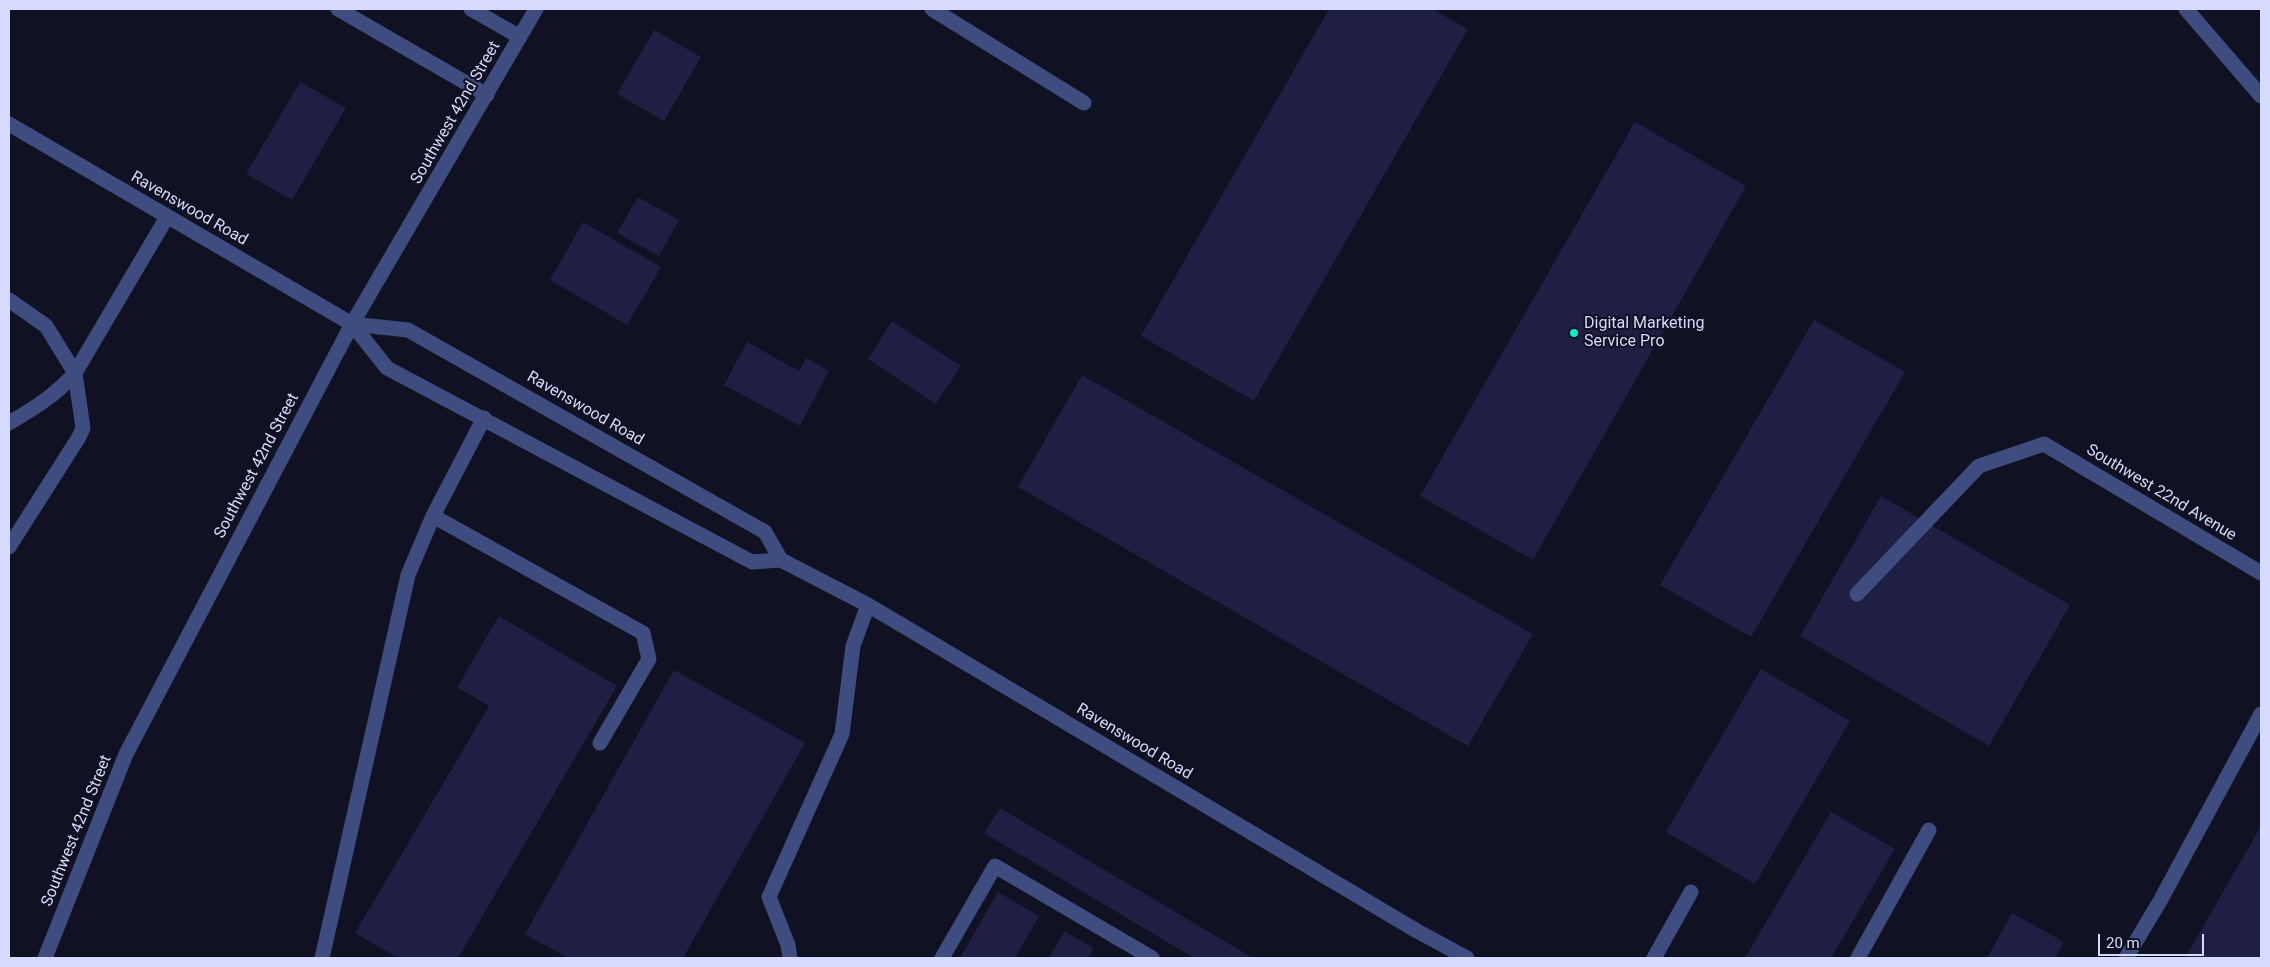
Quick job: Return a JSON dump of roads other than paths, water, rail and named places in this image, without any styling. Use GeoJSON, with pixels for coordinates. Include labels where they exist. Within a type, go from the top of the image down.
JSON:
{"type":"FeatureCollection","features":[{"type":"Feature","properties":{"kind":"street"},"geometry":{"type":"LineString","coordinates":[[338,9],[487,95]]}},
{"type":"Feature","properties":{"kind":"street"},"geometry":{"type":"LineString","coordinates":[[471,9],[520,37]]}},
{"type":"Feature","properties":{"kind":"street","name":"Southwest 42nd Street"},"geometry":{"type":"LineString","coordinates":[[45,958],[126,754],[352,324],[536,9]]}},
{"type":"Feature","properties":{"kind":"street"},"geometry":{"type":"LineString","coordinates":[[932,9],[1084,103]]}},
{"type":"Feature","properties":{"kind":"street"},"geometry":{"type":"LineString","coordinates":[[2186,9],[2261,96]]}},
{"type":"Feature","properties":{"kind":"street","name":"Ravenswood Road"},"geometry":{"type":"LineString","coordinates":[[9,124],[352,324],[387,368],[752,562],[781,560],[868,605],[1417,931],[1467,958]]}},
{"type":"Feature","properties":{"kind":"street"},"geometry":{"type":"LineString","coordinates":[[9,424],[35,408],[62,387],[75,372],[167,216]]}},
{"type":"Feature","properties":{"kind":"street"},"geometry":{"type":"LineString","coordinates":[[9,300],[46,326],[75,372],[82,428],[79,437],[9,547]]}},
{"type":"Feature","properties":{"kind":"street","name":"Ravenswood Road"},"geometry":{"type":"LineString","coordinates":[[352,324],[408,330],[481,370],[765,532],[781,560]]}},
{"type":"Feature","properties":{"kind":"street"},"geometry":{"type":"LineString","coordinates":[[322,958],[408,575],[433,516],[484,418]]}},
{"type":"Feature","properties":{"kind":"street","name":"Southwest 22nd Avenue"},"geometry":{"type":"LineString","coordinates":[[1857,594],[1979,466],[2044,444],[2261,573]]}},
{"type":"Feature","properties":{"kind":"street"},"geometry":{"type":"LineString","coordinates":[[433,516],[643,633],[650,659],[600,743]]}},
{"type":"Feature","properties":{"kind":"street"},"geometry":{"type":"LineString","coordinates":[[790,958],[788,945],[769,898],[842,734],[853,646],[868,605]]}},
{"type":"Feature","properties":{"kind":"street"},"geometry":{"type":"LineString","coordinates":[[2126,958],[2160,900],[2261,714]]}},
{"type":"Feature","properties":{"kind":"street"},"geometry":{"type":"LineString","coordinates":[[1858,958],[1929,830]]}},
{"type":"Feature","properties":{"kind":"street"},"geometry":{"type":"LineString","coordinates":[[942,958],[995,866],[1152,958]]}},
{"type":"Feature","properties":{"kind":"street"},"geometry":{"type":"LineString","coordinates":[[1654,958],[1691,892]]}},
{"type":"Feature","properties":{"kind":"place","name":"Digital Marketing Service Pro"},"geometry":{"type":"Point","coordinates":[1574,333]}}]}
